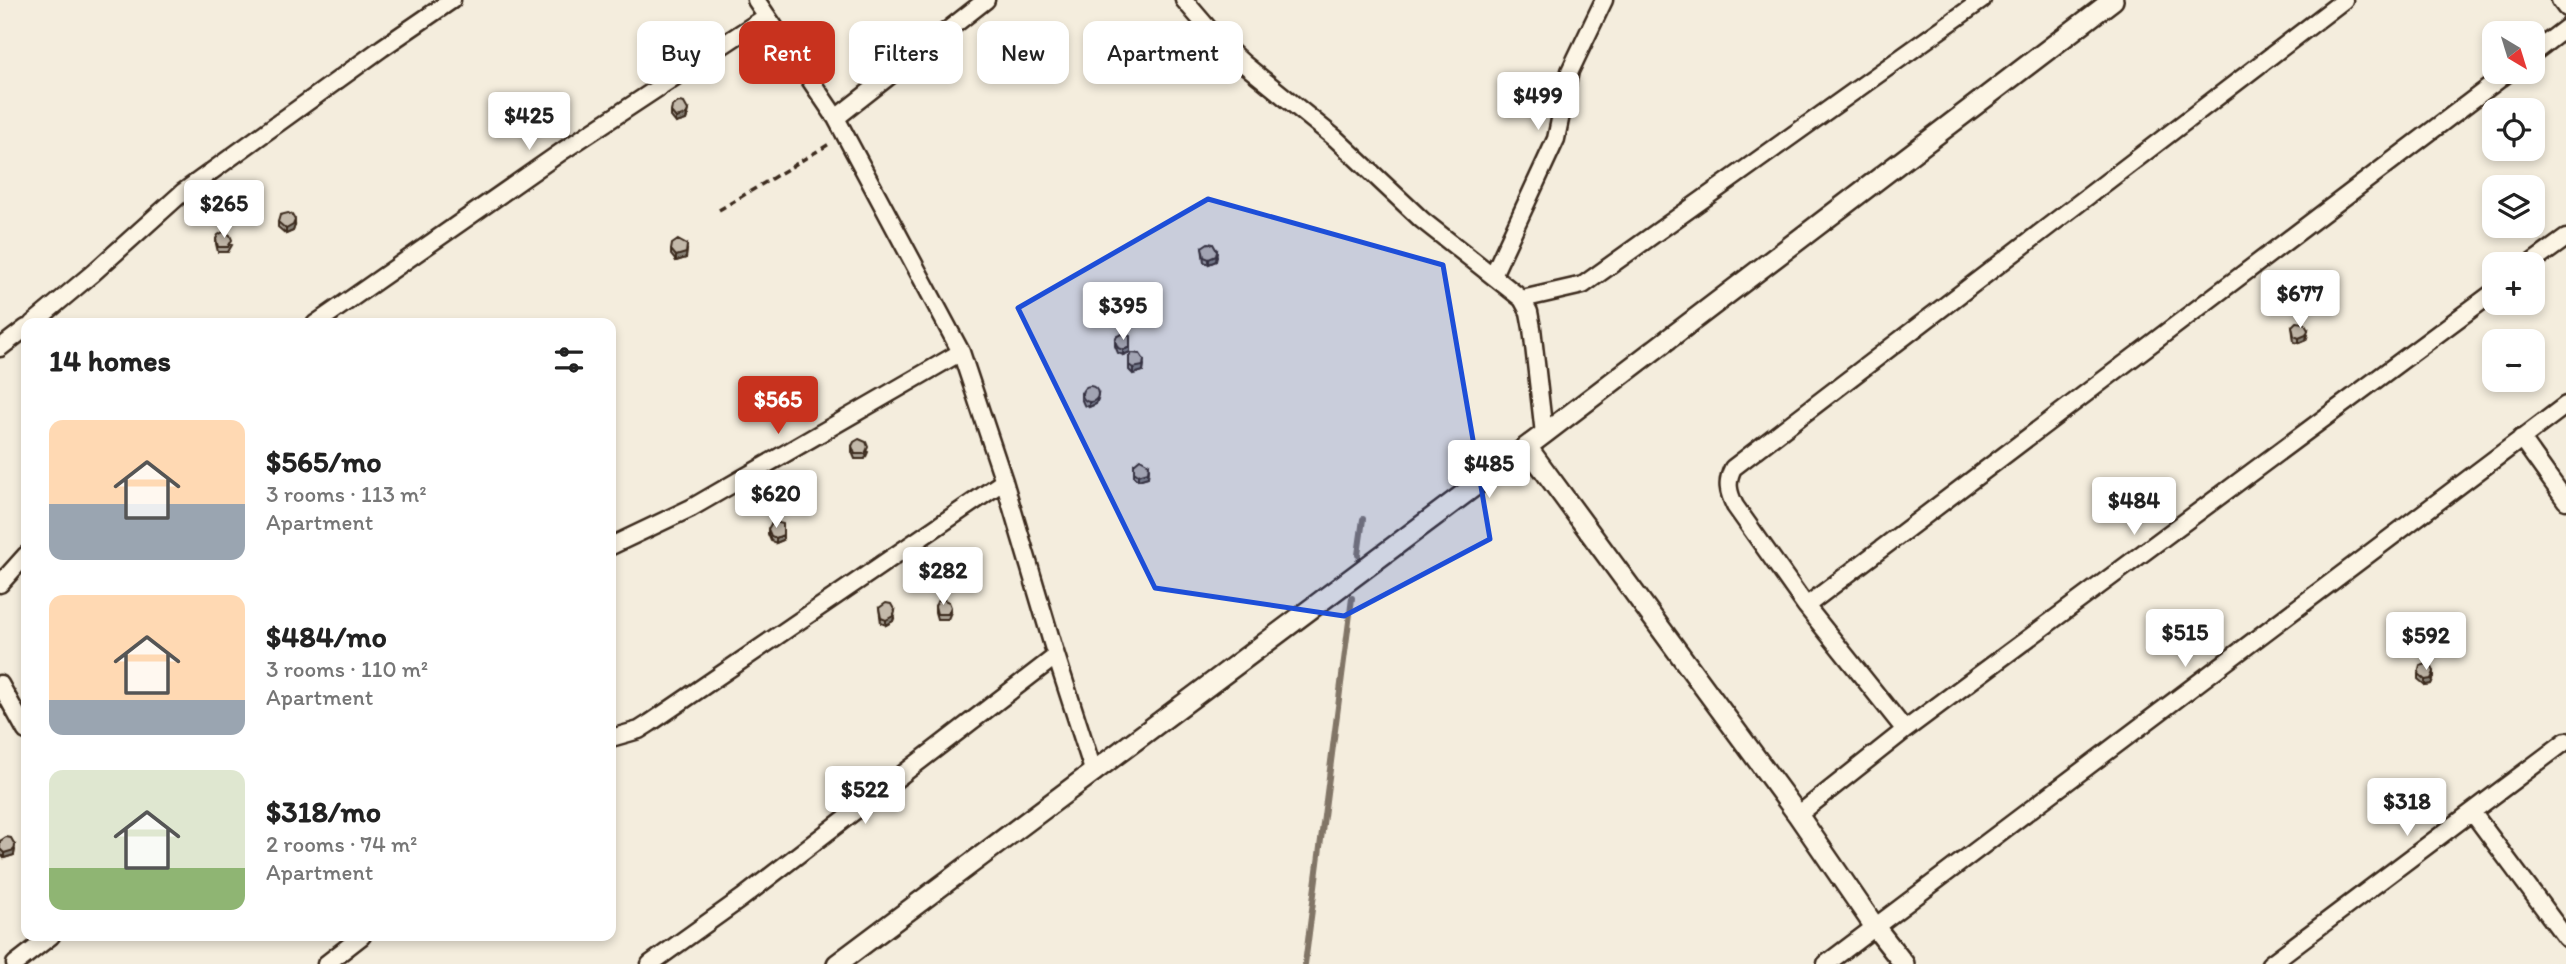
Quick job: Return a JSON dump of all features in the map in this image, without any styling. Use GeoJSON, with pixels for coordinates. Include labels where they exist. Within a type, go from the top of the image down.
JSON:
{"type":"FeatureCollection","features":[{"type":"Feature","properties":{"kind":"street"},"geometry":{"type":"LineString","coordinates":[[39,318],[183,192],[371,55],[452,0]]}},
{"type":"Feature","properties":{"kind":"street"},"geometry":{"type":"LineString","coordinates":[[756,0],[836,118],[961,352],[1004,481],[1094,773]]}},
{"type":"Feature","properties":{"kind":"street"},"geometry":{"type":"LineString","coordinates":[[836,118],[986,0]]}},
{"type":"Feature","properties":{"kind":"street"},"geometry":{"type":"LineString","coordinates":[[1184,0],[1195,15],[1233,53],[1335,138],[1422,219],[1522,299],[1532,328],[1544,434]]}},
{"type":"Feature","properties":{"kind":"street"},"geometry":{"type":"LineString","coordinates":[[1493,275],[1556,139],[1570,71],[1604,0]]}},
{"type":"Feature","properties":{"kind":"street"},"geometry":{"type":"LineString","coordinates":[[1522,299],[1583,285],[1982,0]]}},
{"type":"Feature","properties":{"kind":"street"},"geometry":{"type":"LineString","coordinates":[[837,964],[1527,447],[2113,0]]}},
{"type":"Feature","properties":{"kind":"street"},"geometry":{"type":"LineString","coordinates":[[1905,730],[1806,606],[1732,500],[1728,478],[1733,468],[2344,0]]}},
{"type":"Feature","properties":{"kind":"street"},"geometry":{"type":"LineString","coordinates":[[2560,0],[2566,8]]}},
{"type":"Feature","properties":{"kind":"street"},"geometry":{"type":"LineString","coordinates":[[324,318],[564,150],[767,16]]}},
{"type":"Feature","properties":{"kind":"street"},"geometry":{"type":"LineString","coordinates":[[2545,44],[2566,29]]}},
{"type":"Feature","properties":{"kind":"street"},"geometry":{"type":"LineString","coordinates":[[1806,606],[2493,84]]}},
{"type":"Feature","properties":{"kind":"street"},"geometry":{"type":"LineString","coordinates":[[2545,253],[2566,238]]}},
{"type":"Feature","properties":{"kind":"street"},"geometry":{"type":"LineString","coordinates":[[1798,815],[1905,730],[2482,301]]}},
{"type":"Feature","properties":{"kind":"street"},"geometry":{"type":"LineString","coordinates":[[0,348],[21,332]]}},
{"type":"Feature","properties":{"kind":"street"},"geometry":{"type":"LineString","coordinates":[[616,544],[691,508],[961,352]]}},
{"type":"Feature","properties":{"kind":"street"},"geometry":{"type":"LineString","coordinates":[[1826,964],[2566,405]]}},
{"type":"Feature","properties":{"kind":"street"},"geometry":{"type":"LineString","coordinates":[[2521,438],[2566,501]]}},
{"type":"Feature","properties":{"kind":"street"},"geometry":{"type":"LineString","coordinates":[[1527,447],[1798,815],[1875,927],[1904,964]]}},
{"type":"Feature","properties":{"kind":"street"},"geometry":{"type":"LineString","coordinates":[[616,737],[639,730],[650,723],[1004,481]]}},
{"type":"Feature","properties":{"kind":"street"},"geometry":{"type":"LineString","coordinates":[[0,584],[21,561]]}},
{"type":"Feature","properties":{"kind":"street"},"geometry":{"type":"LineString","coordinates":[[650,964],[742,898],[1056,656]]}},
{"type":"Feature","properties":{"kind":"street"},"geometry":{"type":"LineString","coordinates":[[0,684],[21,722]]}},
{"type":"Feature","properties":{"kind":"street"},"geometry":{"type":"LineString","coordinates":[[2270,964],[2566,741]]}},
{"type":"Feature","properties":{"kind":"street"},"geometry":{"type":"LineString","coordinates":[[2472,812],[2566,938]]}},
{"type":"Feature","properties":{"kind":"street"},"geometry":{"type":"LineString","coordinates":[[15,964],[45,941]]}},
{"type":"Feature","properties":{"kind":"street"},"geometry":{"type":"LineString","coordinates":[[326,964],[356,941]]}},
{"type":"Feature","properties":{"kind":"path"},"geometry":{"type":"LineString","coordinates":[[719,210],[845,134]]}},
{"type":"Feature","properties":{"kind":"highlighted area"},"geometry":{"type":"Polygon","coordinates":[[[1208,199],[1443,265],[1490,539],[1344,616],[1155,588],[1018,308],[1208,199]]]}},
{"type":"Feature","properties":{"kind":"building"},"geometry":{"type":"Polygon","coordinates":[[[679,102],[684,103],[688,110],[686,115],[676,118],[671,112],[672,106],[679,102]]]}},
{"type":"Feature","properties":{"kind":"building"},"geometry":{"type":"Polygon","coordinates":[[[288,213],[295,220],[293,225],[286,229],[278,222],[280,215],[288,213]]]}},
{"type":"Feature","properties":{"kind":"building"},"geometry":{"type":"Polygon","coordinates":[[[223,232],[230,235],[232,240],[228,247],[218,247],[216,239],[223,232]]]}},
{"type":"Feature","properties":{"kind":"building"},"geometry":{"type":"Polygon","coordinates":[[[678,240],[687,245],[686,253],[676,256],[671,250],[672,244],[678,240]]]}},
{"type":"Feature","properties":{"kind":"building"},"geometry":{"type":"Polygon","coordinates":[[[1208,243],[1213,244],[1217,251],[1216,256],[1209,259],[1204,257],[1202,247],[1208,243]]]}},
{"type":"Feature","properties":{"kind":"building"},"geometry":{"type":"Polygon","coordinates":[[[2296,322],[2304,323],[2308,330],[2306,335],[2299,338],[2294,336],[2292,326],[2296,322]]]}},
{"type":"Feature","properties":{"kind":"building"},"geometry":{"type":"Polygon","coordinates":[[[1117,336],[1130,336],[1130,347],[1123,350],[1118,348],[1115,341],[1117,336]]]}},
{"type":"Feature","properties":{"kind":"building"},"geometry":{"type":"Polygon","coordinates":[[[1132,353],[1140,354],[1144,360],[1143,366],[1133,368],[1129,365],[1132,353]]]}},
{"type":"Feature","properties":{"kind":"building"},"geometry":{"type":"Polygon","coordinates":[[[1090,386],[1096,388],[1096,400],[1090,402],[1084,400],[1082,394],[1084,388],[1090,386]]]}},
{"type":"Feature","properties":{"kind":"building"},"geometry":{"type":"Polygon","coordinates":[[[859,439],[866,442],[868,447],[865,454],[855,454],[852,446],[859,439]]]}},
{"type":"Feature","properties":{"kind":"building"},"geometry":{"type":"Polygon","coordinates":[[[1140,459],[1149,464],[1148,472],[1138,475],[1134,472],[1134,464],[1140,459]]]}},
{"type":"Feature","properties":{"kind":"building"},"geometry":{"type":"Polygon","coordinates":[[[775,522],[783,524],[783,535],[776,538],[771,536],[768,529],[775,522]]]}},
{"type":"Feature","properties":{"kind":"building"},"geometry":{"type":"Polygon","coordinates":[[[942,599],[949,602],[951,607],[948,614],[937,614],[935,606],[942,599]]]}},
{"type":"Feature","properties":{"kind":"building"},"geometry":{"type":"Polygon","coordinates":[[[886,603],[891,604],[895,611],[893,616],[886,620],[881,618],[879,608],[886,603]]]}},
{"type":"Feature","properties":{"kind":"building"},"geometry":{"type":"Polygon","coordinates":[[[2427,664],[2434,672],[2431,679],[2425,680],[2418,674],[2420,666],[2427,664]]]}},
{"type":"Feature","properties":{"kind":"building"},"geometry":{"type":"Polygon","coordinates":[[[6,837],[11,838],[15,845],[14,850],[4,853],[0,849],[0,841],[6,837]]]}},
{"type":"Feature","properties":{"kind":"waterway"},"geometry":{"type":"LineString","coordinates":[[1358,555],[1363,519]]}},
{"type":"Feature","properties":{"kind":"waterway"},"geometry":{"type":"LineString","coordinates":[[1305,964],[1352,598]]}}]}
